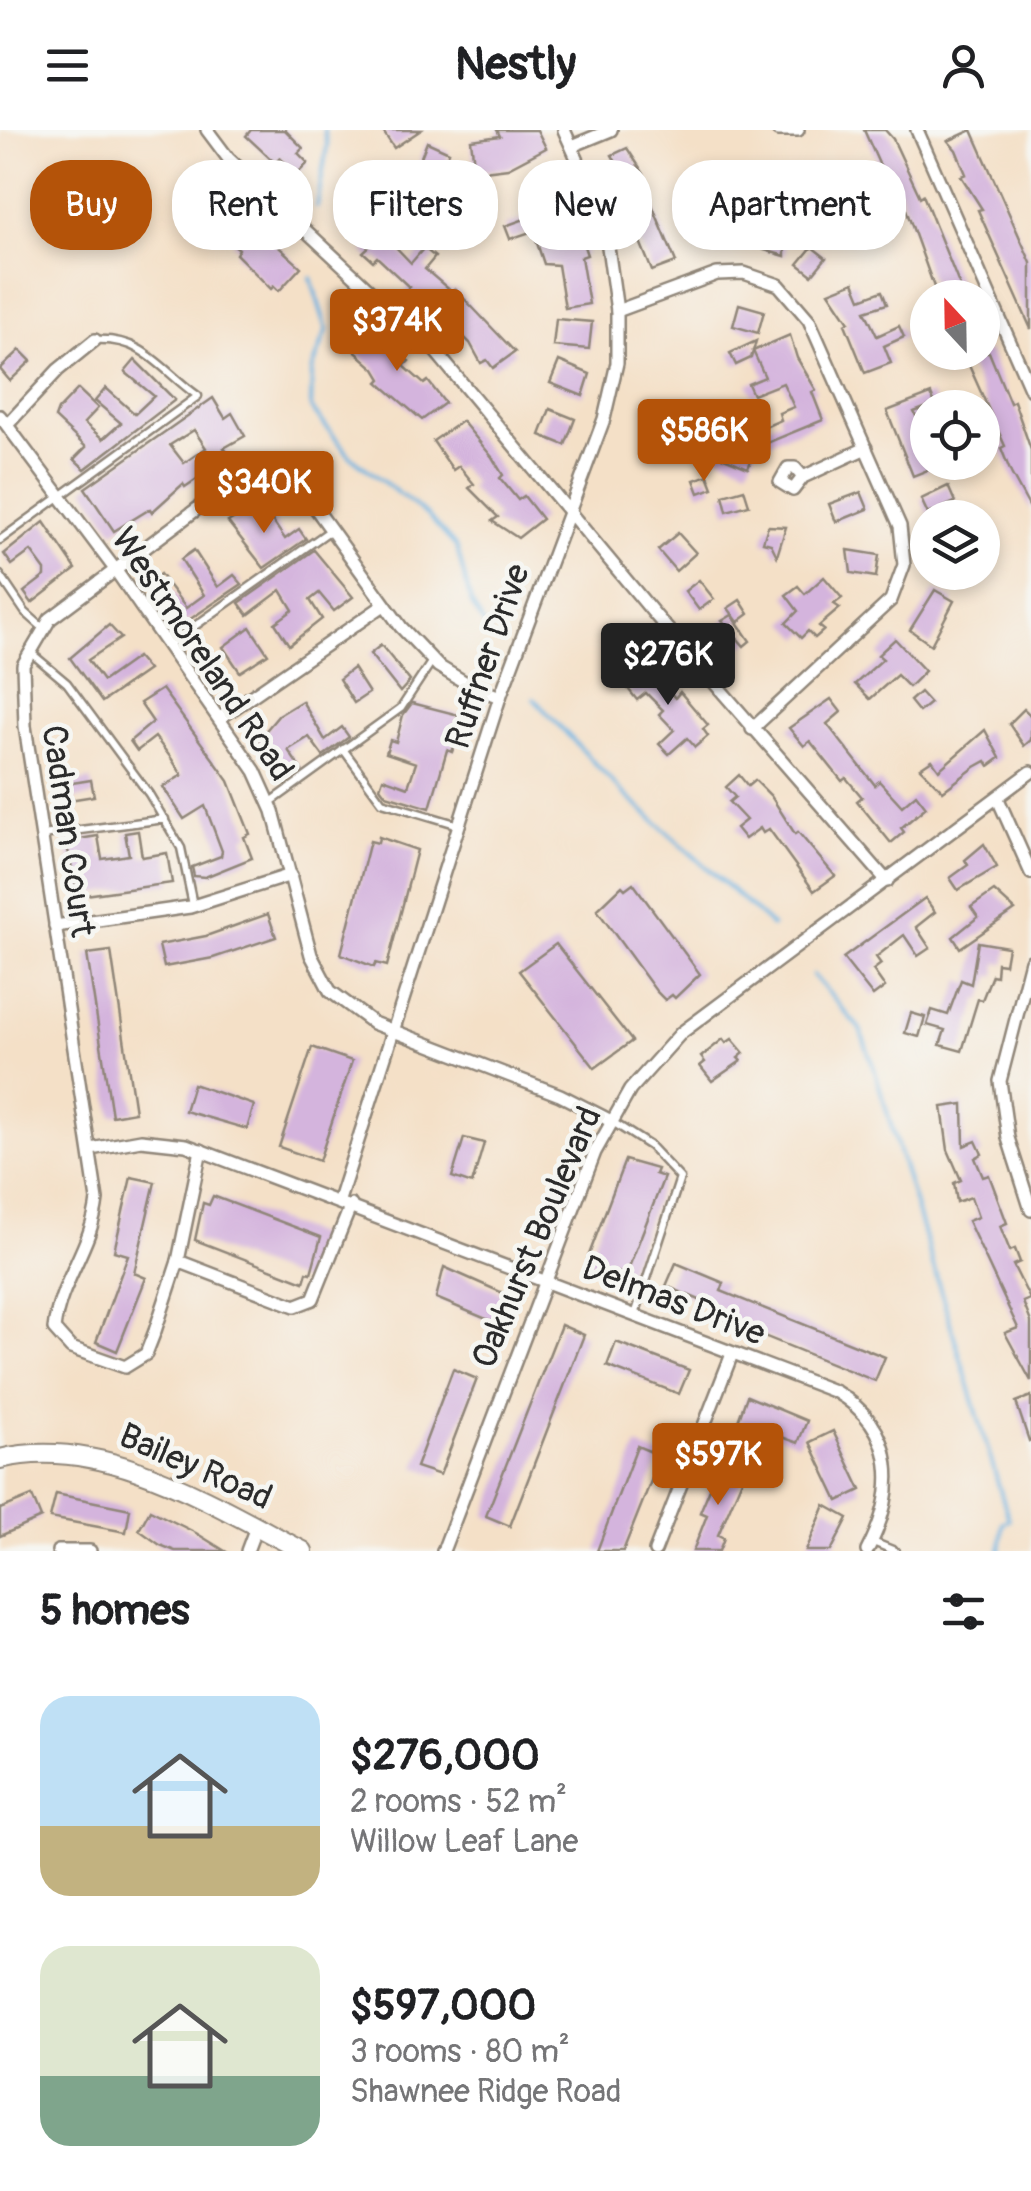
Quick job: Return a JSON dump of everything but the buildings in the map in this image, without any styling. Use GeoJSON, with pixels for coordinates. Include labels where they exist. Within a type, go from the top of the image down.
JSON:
{"type":"FeatureCollection","features":[{"type":"Feature","properties":{"kind":"street"},"geometry":{"type":"LineString","coordinates":[[208,130],[228,158],[436,352],[752,729],[887,881]]}},
{"type":"Feature","properties":{"kind":"street","name":"Ruffner Drive"},"geometry":{"type":"LineString","coordinates":[[178,1261],[295,1306],[314,1299],[500,697],[604,420],[617,364],[618,311],[608,248],[564,130]]}},
{"type":"Feature","properties":{"kind":"street"},"geometry":{"type":"LineString","coordinates":[[572,146],[610,130]]}},
{"type":"Feature","properties":{"kind":"street"},"geometry":{"type":"LineString","coordinates":[[778,130],[798,130]]}},
{"type":"Feature","properties":{"kind":"street"},"geometry":{"type":"LineString","coordinates":[[917,130],[1031,390]]}},
{"type":"Feature","properties":{"kind":"street"},"geometry":{"type":"LineString","coordinates":[[618,311],[717,274],[744,273],[768,279],[797,301],[809,320],[904,541],[897,590],[883,610],[752,729]]}},
{"type":"Feature","properties":{"kind":"street"},"geometry":{"type":"LineString","coordinates":[[4,420],[95,340]]}},
{"type":"Feature","properties":{"kind":"street","name":"Westmoreland Road"},"geometry":{"type":"LineString","coordinates":[[4,420],[220,718],[270,803],[310,955],[330,992],[353,1013],[611,1120]]}},
{"type":"Feature","properties":{"kind":"street"},"geometry":{"type":"LineString","coordinates":[[803,477],[866,448]]}},
{"type":"Feature","properties":{"kind":"street","name":"Cadman Court"},"geometry":{"type":"LineString","coordinates":[[200,1150],[178,1261],[156,1331],[138,1361],[114,1365],[60,1339],[54,1329],[59,1300],[95,1217],[90,1149],[40,835],[21,683],[29,651],[43,628],[73,597],[242,476],[262,470],[279,471],[296,481],[384,605],[432,660],[470,686],[500,697]]}},
{"type":"Feature","properties":{"kind":"street"},"geometry":{"type":"LineString","coordinates":[[220,718],[384,605]]}},
{"type":"Feature","properties":{"kind":"street","name":"Oakhurst Boulevard"},"geometry":{"type":"LineString","coordinates":[[444,1551],[544,1279],[611,1120],[646,1068],[680,1033],[1031,772]]}},
{"type":"Feature","properties":{"kind":"street"},"geometry":{"type":"LineString","coordinates":[[998,798],[1031,873]]}},
{"type":"Feature","properties":{"kind":"street"},"geometry":{"type":"LineString","coordinates":[[55,926],[193,906],[291,875]]}},
{"type":"Feature","properties":{"kind":"street"},"geometry":{"type":"LineString","coordinates":[[1031,960],[1000,1082],[1008,1138],[1031,1210]]}},
{"type":"Feature","properties":{"kind":"street","name":"Delmas Drive"},"geometry":{"type":"LineString","coordinates":[[90,1149],[161,1140],[200,1150],[836,1392],[866,1415],[885,1448],[890,1476],[869,1546]]}},
{"type":"Feature","properties":{"kind":"street"},"geometry":{"type":"LineString","coordinates":[[655,1551],[732,1354]]}},
{"type":"Feature","properties":{"kind":"street","name":"Bailey Road"},"geometry":{"type":"LineString","coordinates":[[0,1458],[45,1451],[108,1461],[303,1551]]}},
{"type":"Feature","properties":{"kind":"street"},"geometry":{"type":"LineString","coordinates":[[247,1551],[256,1527]]}},
{"type":"Feature","properties":{"kind":"street"},"geometry":{"type":"LineString","coordinates":[[58,1551],[90,1551]]}},
{"type":"Feature","properties":{"kind":"lane"},"geometry":{"type":"LineString","coordinates":[[0,540],[198,396],[141,347],[126,340],[95,340]]}},
{"type":"Feature","properties":{"kind":"lane"},"geometry":{"type":"LineString","coordinates":[[167,646],[332,529]]}},
{"type":"Feature","properties":{"kind":"lane"},"geometry":{"type":"LineString","coordinates":[[0,576],[25,612],[43,628]]}},
{"type":"Feature","properties":{"kind":"lane"},"geometry":{"type":"LineString","coordinates":[[29,651],[68,683],[165,819],[181,848],[193,906]]}},
{"type":"Feature","properties":{"kind":"lane"},"geometry":{"type":"LineString","coordinates":[[270,803],[401,708],[432,660]]}},
{"type":"Feature","properties":{"kind":"lane"},"geometry":{"type":"LineString","coordinates":[[343,750],[382,802],[460,825]]}},
{"type":"Feature","properties":{"kind":"lane"},"geometry":{"type":"LineString","coordinates":[[40,835],[165,819]]}},
{"type":"Feature","properties":{"kind":"lane"},"geometry":{"type":"LineString","coordinates":[[611,1120],[650,1146],[680,1178],[634,1316]]}},
{"type":"Feature","properties":{"kind":"lane"},"geometry":{"type":"LineString","coordinates":[[869,1546],[895,1551]]}},
{"type":"Feature","properties":{"kind":"waterway"},"geometry":{"type":"LineString","coordinates":[[317,207],[327,146],[324,130]]}},
{"type":"Feature","properties":{"kind":"waterway"},"geometry":{"type":"LineString","coordinates":[[311,278],[327,330],[312,371],[311,408],[350,456],[428,516],[457,548],[471,603],[489,633]]}},
{"type":"Feature","properties":{"kind":"waterway"},"geometry":{"type":"LineString","coordinates":[[534,699],[621,791],[772,926]]}},
{"type":"Feature","properties":{"kind":"waterway"},"geometry":{"type":"LineString","coordinates":[[813,975],[860,1029],[875,1071],[1009,1520],[1003,1523],[1000,1551]]}}]}
